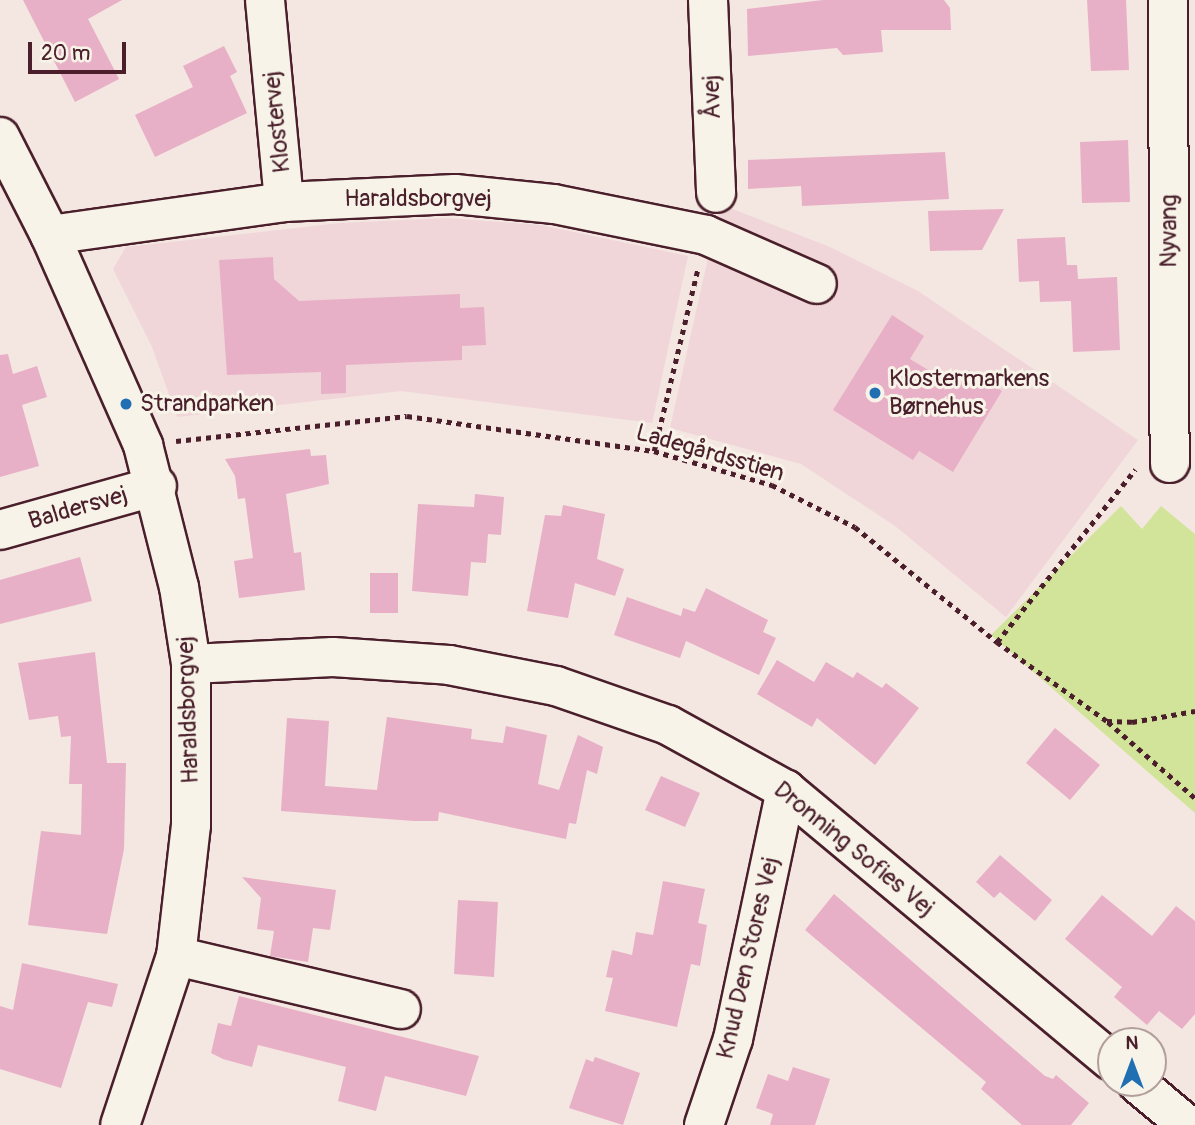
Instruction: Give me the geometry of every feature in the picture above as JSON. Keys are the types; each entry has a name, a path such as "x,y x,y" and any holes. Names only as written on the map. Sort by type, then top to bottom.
{"street":[{"name":"Klostervej","path":"265,0 285,202"},
{"name":"Åvej","path":"708,0 716,193"},
{"name":"Nyvang","path":"1168,0 1170,452"},
{"name":"Haraldsborgvej","path":"0,137 50,235 143,445 157,486 191,664 191,825 176,956 120,1125"},
{"name":"Haraldsborgvej","path":"50,235 285,202 455,194 554,204 706,235 817,284"},
{"name":"Baldersvej","path":"0,530 157,486"},
{"name":"Dronning Sofies Vej","path":"191,664 333,657 449,665 556,686 668,726 786,790 1097,1049"},
{"name":"Knud Den Stores Vej","path":"704,1125 733,1039 786,790"},
{"path":"176,956 401,1009"},
{"path":"1154,1097 1187,1125"}],"path":[{"path":"654,451 706,235"},
{"name":"Ladegårdsstien","path":"143,445 407,416 654,451 772,485 855,527 997,642 1107,721 1195,798"},
{"path":"997,642 1155,446 1170,452"},
{"path":"1107,721 1132,722 1195,711"}],"shaded area":[{"name":"Klostermarkens Børnehus","path":"720,204 830,247 918,291 1138,440 1006,617 895,526 801,464 670,428"},
{"path":"447,218 541,225 688,256 652,423 401,391 177,417 152,347 113,269 126,247 340,223"}],"green space":[{"path":"1121,506 1142,529 1161,506 1195,534 1195,813 991,635"}],"building":[{"path":"23,0 122,0 88,19 119,79 75,102"},
{"path":"823,0 944,0 950,8 951,30 881,30 883,52 843,55 837,48 748,56 747,9"},
{"path":"1087,0 1126,0 1129,70 1091,71"},
{"path":"224,46 237,72 230,76 247,113 155,157 135,115 193,87 183,66"},
{"path":"1128,140 1130,202 1082,203 1080,142"},
{"path":"945,152 949,199 802,206 801,186 748,189 748,160"},
{"path":"1004,209 982,250 930,251 928,211"},
{"path":"1065,237 1067,265 1077,265 1078,279 1117,277 1120,350 1073,352 1071,301 1040,302 1039,281 1019,282 1017,239"},
{"path":"273,257 274,279 299,301 460,294 460,308 484,307 486,345 462,346 462,360 346,365 346,393 321,394 321,372 227,375 219,260"},
{"path":"892,315 924,336 910,359 958,388 969,370 1002,391 953,472 919,451 913,460 833,410"},
{"path":"8,354 13,374 37,366 47,397 22,405 39,466 0,477 0,355"},
{"path":"310,449 311,456 326,455 329,484 286,494 294,553 301,552 305,590 239,598 234,561 253,558 245,498 238,499 235,476 225,459"},
{"path":"475,494 504,497 501,535 488,534 486,563 471,562 468,596 412,591 418,504 474,507"},
{"path":"563,505 605,514 597,559 624,569 615,596 575,583 568,618 527,611 545,515 561,516"},
{"path":"80,557 92,601 0,624 0,580"},
{"path":"370,573 398,573 398,613 370,613"},
{"path":"706,588 768,620 763,632 776,638 759,675 686,641 680,658 614,635 627,597 681,616 683,608 695,612"},
{"path":"95,652 107,763 126,763 124,849 107,934 28,925 41,831 81,835 82,784 69,784 71,736 61,737 58,716 29,720 18,663"},
{"path":"777,660 814,682 826,662 853,678 857,672 882,688 886,683 919,708 875,765 817,718 812,727 757,694"},
{"path":"387,717 472,729 471,739 503,743 506,726 547,735 538,784 559,790 578,735 603,747 597,774 587,770 576,824 569,823 566,839 439,812 438,821 414,821 281,811 287,718 329,721 325,786 377,790"},
{"path":"1055,728 1100,765 1070,800 1026,763"},
{"path":"661,776 700,793 685,827 645,810"},
{"path":"1000,855 1052,900 1035,921 1000,892 994,898 976,882"},
{"path":"242,877 336,890 330,930 313,928 308,962 270,956 274,931 257,929 261,898"},
{"path":"663,881 705,889 698,923 707,925 700,966 691,964 677,1027 605,1011 613,978 606,977 612,950 632,955 636,932 653,935"},
{"path":"834,894 1045,1076 1053,1079 1056,1075 1089,1103 1071,1125 1022,1125 981,1089 986,1082 805,930"},
{"path":"1102,895 1152,936 1176,906 1195,921 1195,1014 1182,1029 1159,1011 1147,1025 1114,997 1122,987 1065,939"},
{"path":"458,900 498,902 494,977 454,974"},
{"path":"22,963 118,984 112,1007 88,1002 61,1088 0,1069 0,1006 13,1010"},
{"path":"239,996 479,1056 466,1096 385,1076 376,1111 338,1101 346,1067 258,1045 252,1067 223,1059 211,1053 218,1023 231,1026"},
{"path":"595,1057 640,1073 623,1125 569,1108 586,1059 593,1062"},
{"path":"793,1067 830,1079 815,1125 770,1125 773,1114 756,1108 768,1074 788,1081"}],"place":[{"name":"Klostermarkens Børnehus","path":"875,393"},
{"name":"Strandparken","path":"126,404"}]}
